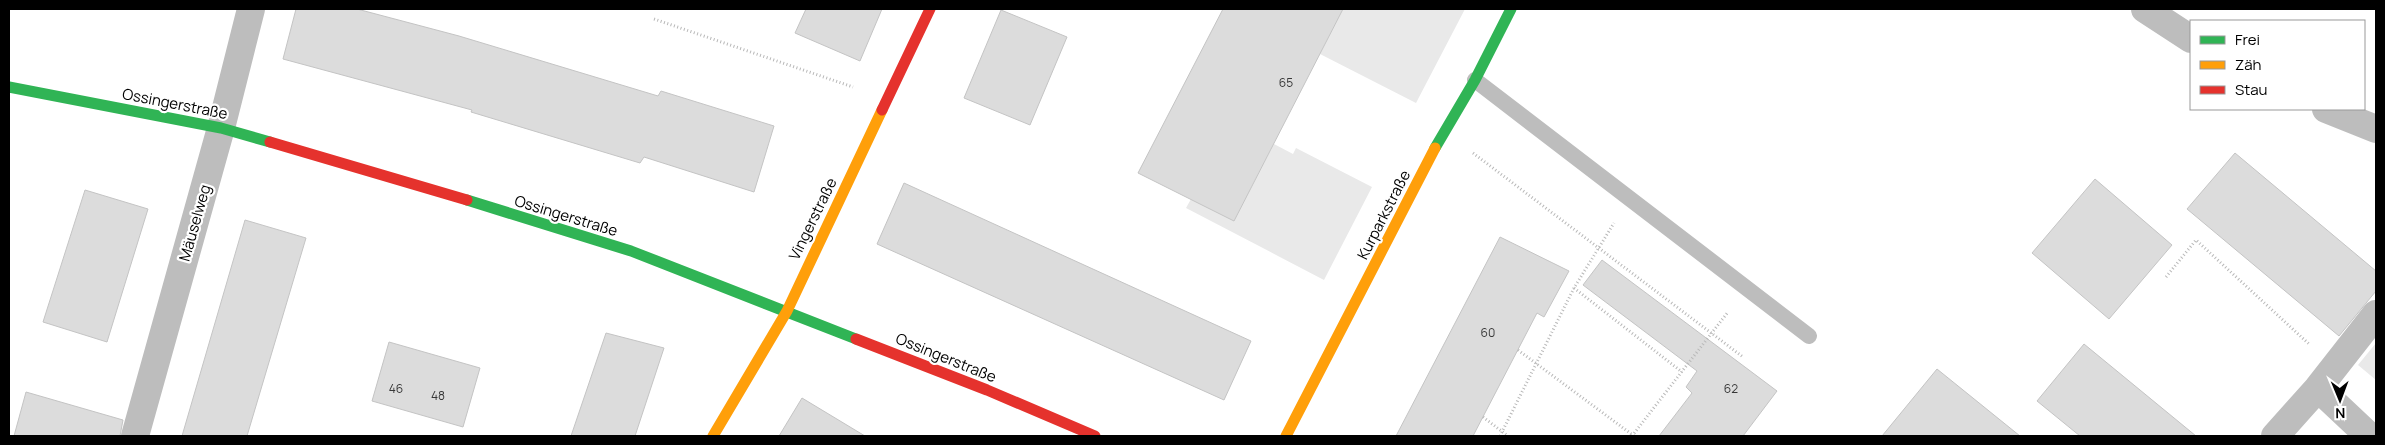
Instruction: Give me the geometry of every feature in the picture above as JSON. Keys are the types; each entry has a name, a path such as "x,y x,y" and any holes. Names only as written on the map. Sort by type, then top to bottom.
{"street":[{"name":"Mäuselweg","path":"135,436 221,128 251,9"},
{"name":"Vingerstraße","path":"713,436 787,310 930,9"},
{"name":"Kurparkstraße","path":"1286,436 1444,132 1475,80 1511,9"},
{"path":"2145,9 2190,38"},
{"name":"Ossingerstraße","path":"9,87 221,128 412,183 631,251 787,310 987,390 1095,436"},
{"path":"2328,110 2376,129"},
{"path":"2275,436 2326,378 2376,314"},
{"path":"2326,378 2369,436"}],"lane":[{"path":"1475,80 1809,336"}],"path":[{"path":"654,19 887,99"},
{"path":"1444,132 1743,357"},
{"path":"1500,436 1574,288 1629,198"},
{"path":"2166,277 2196,240 2326,378"},
{"path":"1574,288 1682,372"},
{"path":"1518,350 1634,436 1746,288"},
{"path":"1483,417 1508,436"}],"shaded area":[{"path":"1343,9 1465,9 1416,103 1320,54"},
{"path":"1274,144 1293,154 1296,148 1372,187 1324,280 1186,208 1191,199 1234,220"},
{"path":"2376,343 2376,380 2358,365"}],"building":[{"path":"296,9 357,9 459,36 658,96 661,91 774,126 754,192 644,157 640,163 471,112 472,110 283,59"},
{"path":"806,9 882,9 860,61 795,33"},
{"path":"1223,9 1343,9 1234,221 1138,173"},
{"path":"1001,10 1067,37 1030,125 964,98"},
{"path":"2235,153 2376,271 2376,291 2339,336 2187,209"},
{"path":"2095,179 2172,245 2109,319 2032,253"},
{"path":"904,183 1251,341 1224,400 877,244"},
{"path":"85,190 148,209 107,342 43,322"},
{"path":"245,220 306,238 247,436 182,436"},
{"path":"1500,237 1569,271 1544,317 1537,313 1473,436 1396,436"},
{"path":"1602,260 1777,391 1743,436 1659,436 1692,393 1686,387 1697,371 1583,285"},
{"path":"606,333 664,348 635,436 571,436"},
{"path":"389,342 480,368 463,427 372,401"},
{"path":"2084,344 2196,436 2080,436 2037,401"},
{"path":"1937,369 2020,436 1882,436"},
{"path":"26,392 123,420 120,436 14,436"},
{"path":"802,398 865,436 779,436"}],"traffic: fast":[{"path":"1435,148 1475,80 1511,9"},
{"path":"9,87 221,128 270,142"},
{"path":"467,200 631,251 856,339"}],"traffic: slow":[{"path":"713,436 787,311 882,110"},
{"path":"1286,436 1435,148"}],"traffic: jam":[{"path":"882,110 930,9"},
{"path":"270,142 467,200"},
{"path":"856,339 987,390 1095,436"}]}
